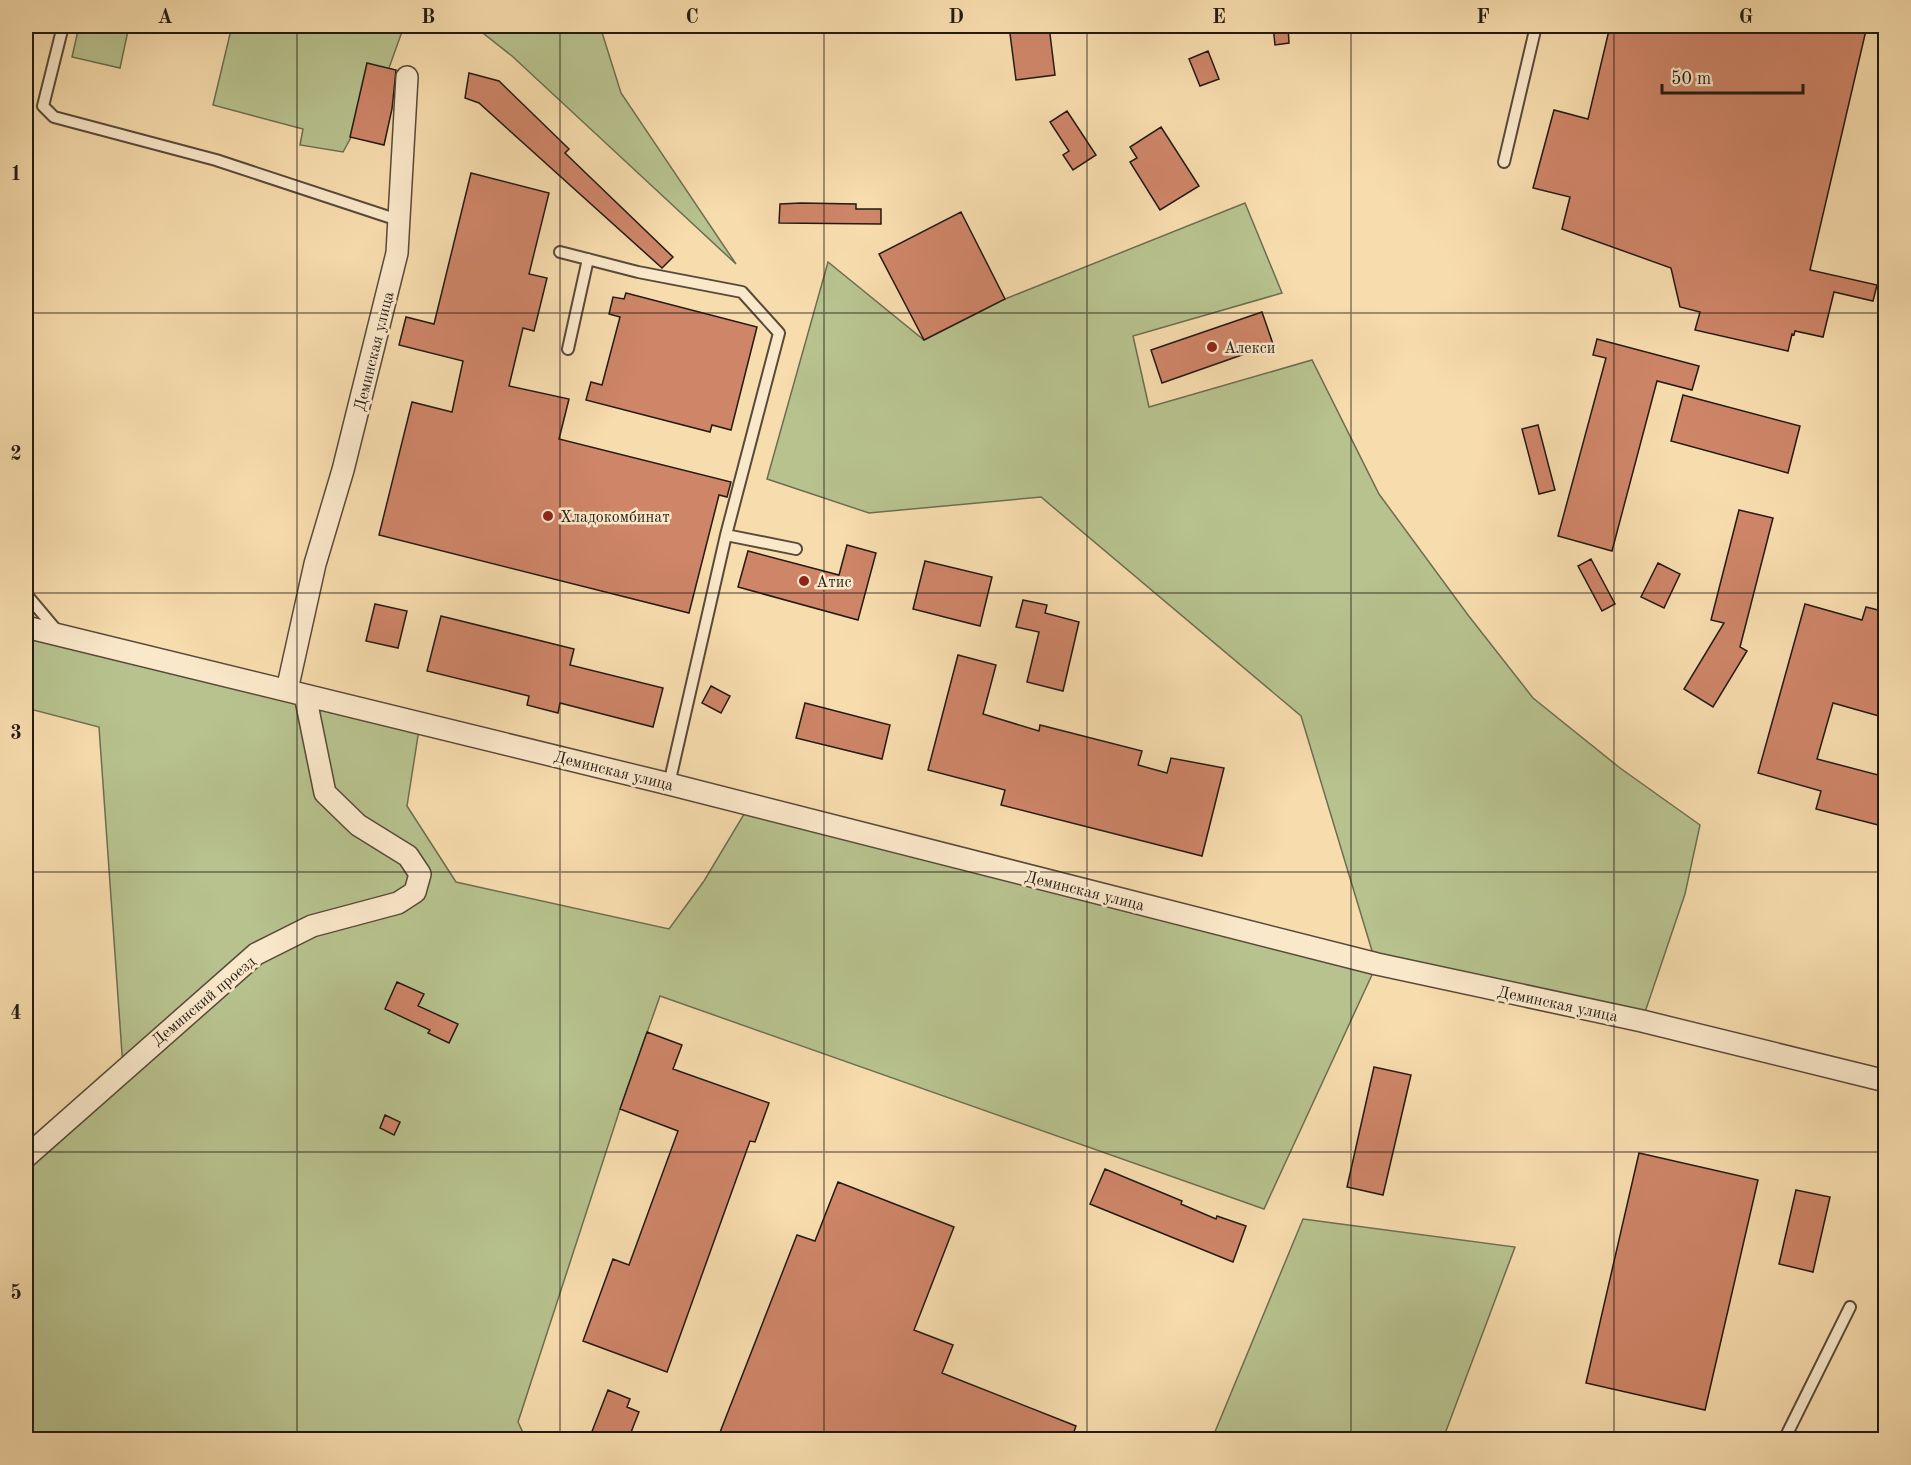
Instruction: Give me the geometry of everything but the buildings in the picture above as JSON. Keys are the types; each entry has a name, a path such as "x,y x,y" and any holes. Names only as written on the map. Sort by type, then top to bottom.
{"street":[{"name":"Деминская улица","path":"296,692 315,564 344,470 383,318 396,253 407,77"},
{"name":"Деминская улица","path":"26,627 669,784 1377,964 1642,1021 1886,1081"},
{"name":"Деминский проезд","path":"26,1156 256,954 312,926 399,903 415,892 420,874 408,856 358,825 325,793 296,692"}],"lane":[{"path":"63,26 43,106 54,117 216,160 398,220"},
{"path":"1504,162 1536,26"},
{"path":"560,252 742,292 780,333 726,535 669,784"},
{"path":"568,349 588,259"},
{"path":"726,535 796,549"},
{"path":"26,594 60,635"},
{"path":"1784,1440 1850,1307"}],"green space":[{"path":"79,26 129,26 120,68 72,57"},
{"path":"218,26 404,26 389,68 343,152 300,145 303,129 213,105 231,30"},
{"path":"474,26 600,26 621,93 736,264 512,56"},
{"path":"1245,203 1282,293 1133,336 1149,407 1312,360 1379,494 1468,615 1533,698 1620,768 1700,825 1685,894 1642,1021 1377,964 1264,1209 660,996 620,1109 518,1422 526,1439 26,1440 26,1157 123,1068 99,727 26,708 26,627 420,723 407,806 456,882 669,929 704,881 750,804 1376,964 1301,716 1041,497 869,513 767,479 828,262 924,340 1005,299"},
{"path":"1303,1219 1515,1247 1443,1439 1212,1439"}],"place":[{"name":"Алекси","path":"1212,347"},
{"name":"Хладокомбинат","path":"548,516"},
{"name":"Атис","path":"804,581"}]}
